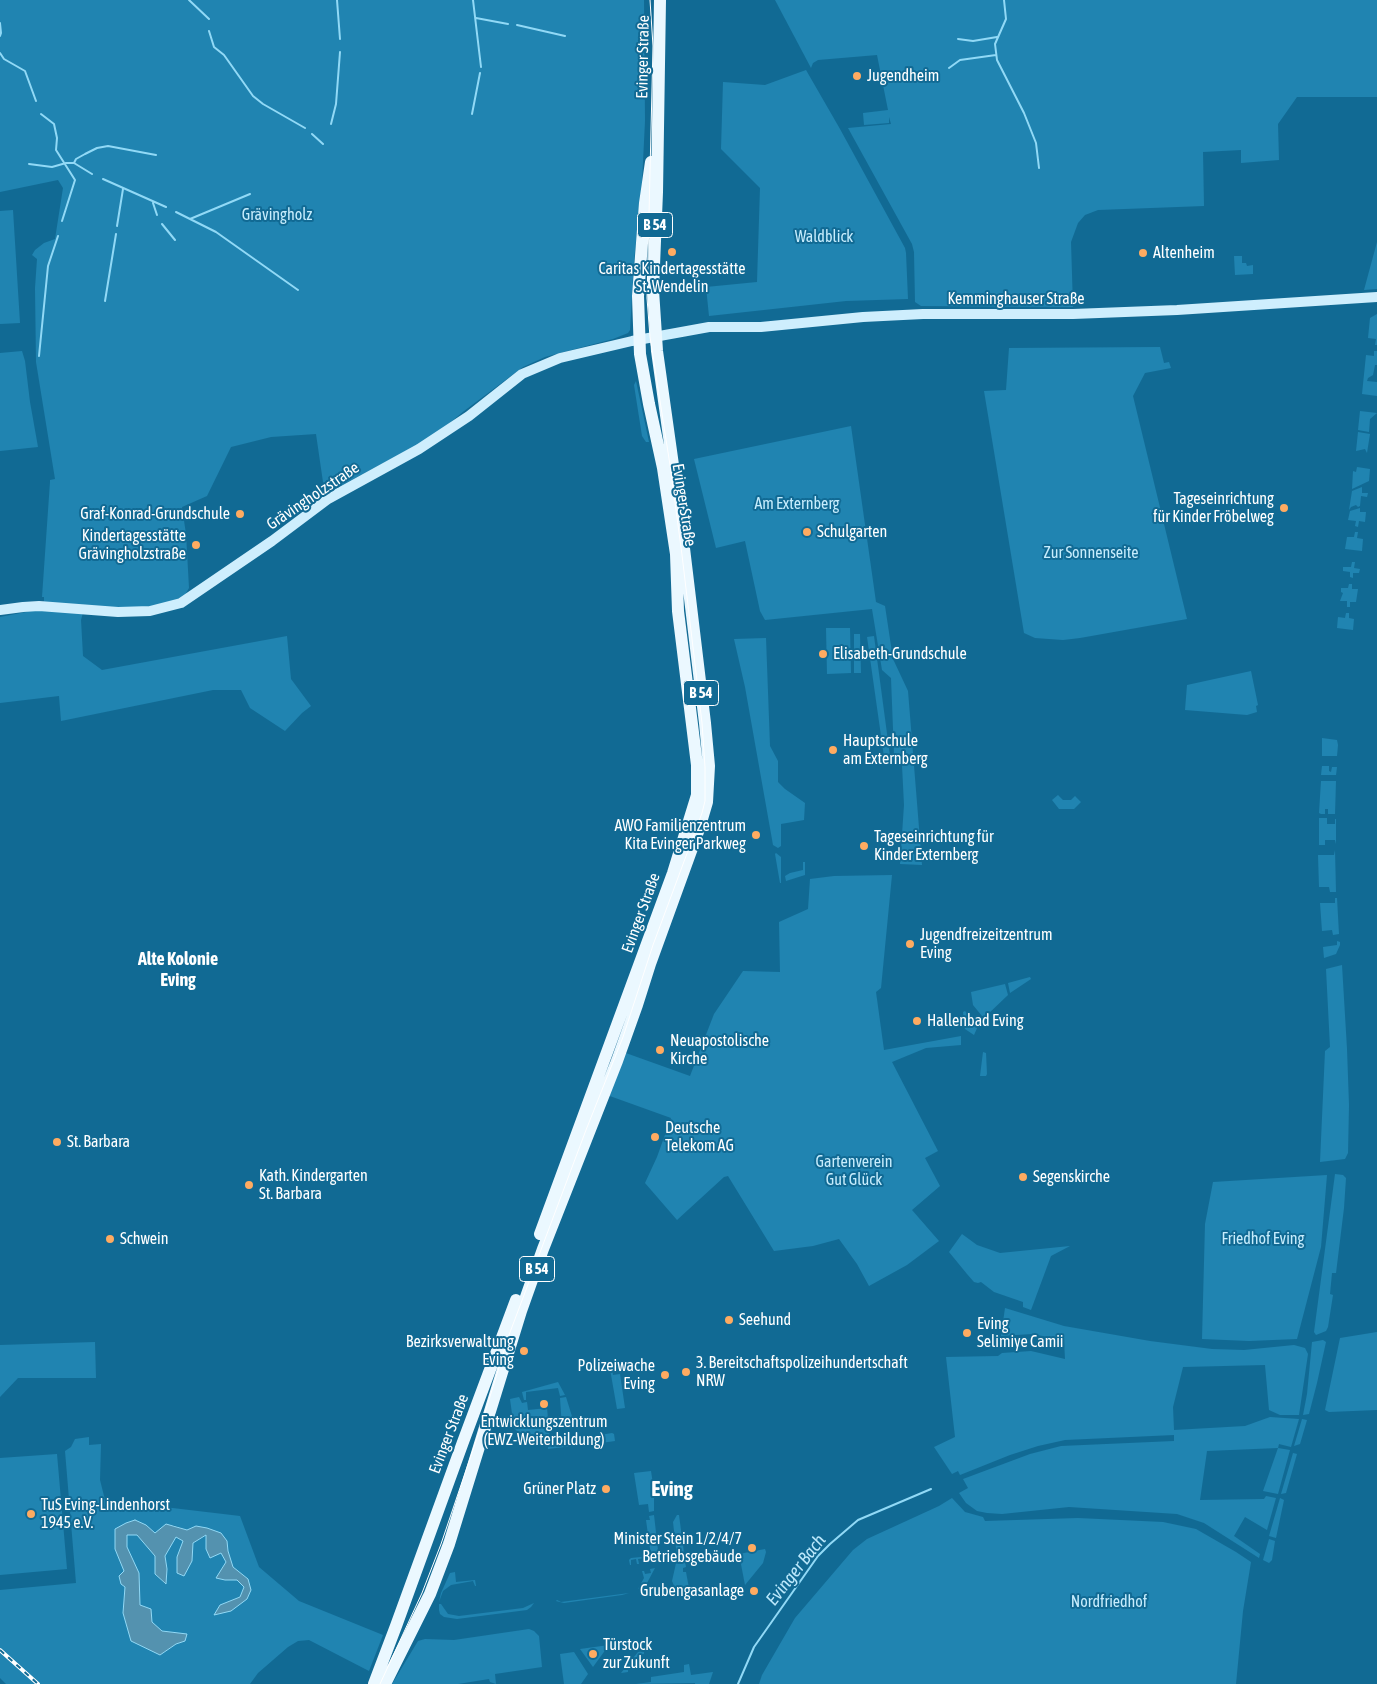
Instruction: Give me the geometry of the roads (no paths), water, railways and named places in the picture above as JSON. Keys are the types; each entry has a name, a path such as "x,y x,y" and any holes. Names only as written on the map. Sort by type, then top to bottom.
{"main road":[{"name":"Evinger Straße","path":"385,1684 430,1594 449,1544 521,1311 617,1061 706,809 709,778 705,726 656,336 653,290 657,192 660,0"},
{"name":"Evinger Straße","path":"374,1684 469,1424 484,1390 673,873 697,796 697,764 678,611 674,545 639,339 638,296 641,250 645,203 658,115"},
{"name":"Kemminghauser Straße","path":"656,336 709,327 762,327 871,316 1127,312 1377,297"},
{"name":"Grävingholzstraße","path":"0,610 23,606 39,606 118,612 150,611 181,603 266,545 328,499 419,449 469,416 522,374 560,358 656,336"}],"waterway":[{"path":"189,0 209,19"},
{"path":"337,0 340,39"},
{"path":"473,0 481,67"},
{"path":"1004,0 1006,19 995,44 997,60 1024,113 1036,143 1039,168"},
{"path":"476,18 508,24"},
{"path":"0,23 0,36"},
{"path":"517,25 565,36"},
{"path":"209,31 214,47 224,55 253,96 263,104 305,128"},
{"path":"958,39 973,41 997,37"},
{"path":"331,124 336,104 340,52"},
{"path":"0,53 4,59 25,71 36,101"},
{"path":"949,68 960,60 996,55"},
{"path":"472,114 480,73"},
{"path":"41,114 54,124 57,138 56,150 75,180 62,221"},
{"path":"312,134 323,144"},
{"path":"74,163 76,159 85,154 97,148 108,146 156,155"},
{"path":"29,164 52,167 74,163 92,174"},
{"path":"103,179 166,207"},
{"path":"117,226 123,189"},
{"path":"190,219 250,194"},
{"path":"153,203 157,215"},
{"path":"176,212 216,232 298,290"},
{"path":"162,224 175,240"},
{"path":"105,301 116,234"},
{"path":"39,356 48,266 58,236"},
{"name":"Evinger Bach","path":"738,1684 754,1647 818,1556 858,1520 931,1489"}],"tram line":[{"path":"380,1684 422,1593 441,1544 509,1335 623,1037 653,945 705,801 702,723 670,465 650,337 647,298 653,46 650,0"}],"railway":[{"path":"0,1650 38,1684"}],"place":[{"name":"Jugendheim","path":"857,76"},
{"name":"Caritas Kindertagesstätte St. Wendelin","path":"672,252"},
{"name":"Altenheim","path":"1143,253"},
{"name":"Tageseinrichtung für Kinder Fröbelweg","path":"1284,508"},
{"name":"Graf-Konrad-Grundschule","path":"240,514"},
{"name":"Schulgarten","path":"807,532"},
{"name":"Kindertagesstätte Grävingholzstraße","path":"196,545"},
{"name":"Elisabeth-Grundschule","path":"823,654"},
{"name":"Hauptschule am Externberg","path":"833,750"},
{"name":"AWO Familienzentrum Kita Evinger Parkweg","path":"756,835"},
{"name":"Tageseinrichtung für Kinder Externberg","path":"864,846"},
{"name":"Jugendfreizeitzentrum Eving","path":"910,944"},
{"name":"Hallenbad Eving","path":"917,1021"},
{"name":"Neuapostolische Kirche","path":"660,1050"},
{"name":"Deutsche Telekom AG","path":"655,1137"},
{"name":"St. Barbara","path":"57,1142"},
{"name":"Segenskirche","path":"1023,1177"},
{"name":"Kath. Kindergarten St. Barbara","path":"249,1185"},
{"name":"Schwein","path":"110,1239"},
{"name":"Seehund","path":"729,1320"},
{"name":"Eving Selimiye Camii","path":"967,1333"},
{"name":"Bezirksverwaltung Eving","path":"524,1351"},
{"name":"3. Bereitschaftspolizeihundertschaft NRW","path":"686,1372"},
{"name":"Polizeiwache Eving","path":"665,1375"},
{"name":"Entwicklungszentrum (EWZ-Weiterbildung)","path":"544,1404"},
{"name":"Grüner Platz","path":"606,1489"},
{"name":"TuS Eving-Lindenhorst 1945 e.V.","path":"31,1514"},
{"name":"Minister Stein 1/2/4/7 Betriebsgebäude","path":"752,1548"},
{"name":"Grubengasanlage","path":"754,1591"},
{"name":"Türstock zur Zukunft","path":"593,1654"}],"district":[{"name":"Alte Kolonie Eving","path":"178,970"},
{"name":"Eving","path":"672,1489"}],"park label":[{"name":"Grävingholz","path":"277,215"},
{"name":"Waldblick","path":"824,237"},
{"name":"Am Externberg","path":"797,504"},
{"name":"Zur Sonnenseite","path":"1091,553"},
{"name":"Gartenverein Gut Glück","path":"854,1171"},
{"name":"Friedhof Eving","path":"1263,1239"},
{"name":"Nordfriedhof","path":"1109,1602"}]}
